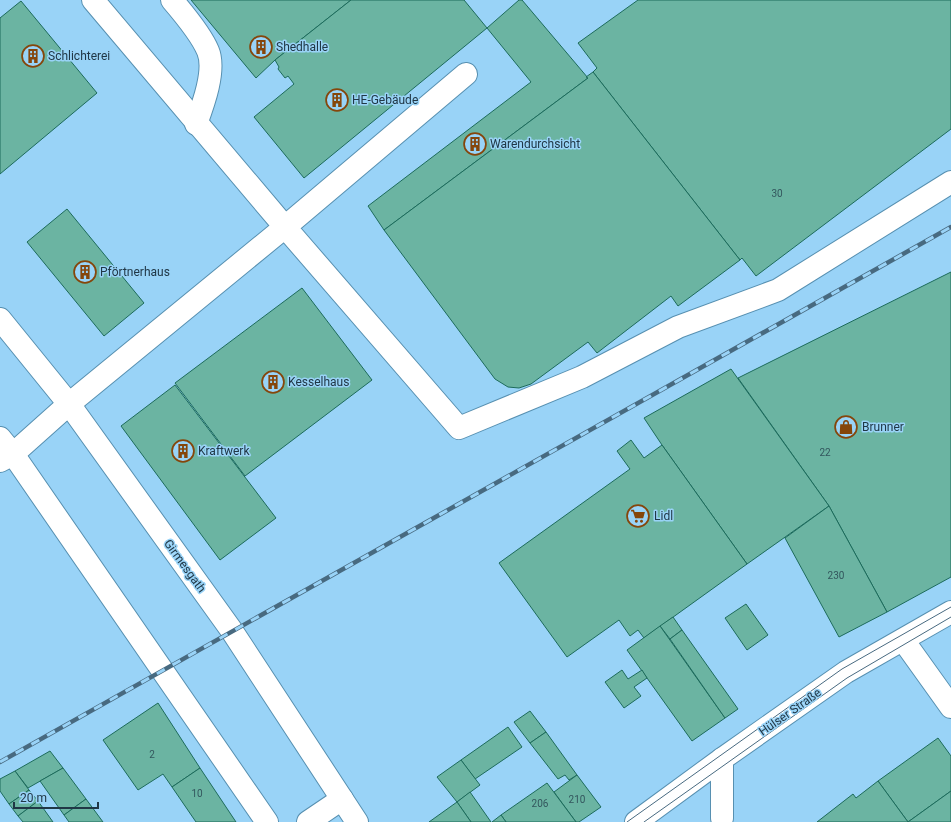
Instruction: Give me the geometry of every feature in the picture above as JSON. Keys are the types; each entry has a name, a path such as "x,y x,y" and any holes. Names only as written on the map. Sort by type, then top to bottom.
{"street":[{"path":"93,0 196,124 459,428 582,377 678,327 778,290 951,182"},
{"path":"172,0 187,18 209,52 210,75 205,101 196,124"},
{"path":"267,822 4,451 69,404 285,227 466,74"},
{"name":"Girmesgath","path":"0,319 69,404 232,631 357,822"},
{"name":"Hülser Straße","path":"636,822 722,759 846,672 951,612"},
{"path":"903,640 951,707"},
{"path":"721,821 722,759"},
{"path":"308,822 342,799"}],"building":[{"name":"Shedhalle","path":"191,0 351,0 275,60 256,78"},
{"name":"HE-Gebäude","path":"351,0 464,0 487,28 304,178 254,117 294,84 288,76 285,78 278,69 279,67 275,60"},
{"name":"Warendurchsicht","path":"519,0 522,0 588,78 384,230 368,206 531,82 487,28"},
{"path":"638,0 951,0 951,129 756,276 742,258 740,260 593,72 597,68 578,43"},
{"name":"Schlichterei","path":"21,1 97,93 0,174 0,18"},
{"path":"593,72 740,260 678,306 671,296 597,353 588,342 531,384 519,388 508,387 495,379 384,230 588,78 586,77"},
{"name":"Pförtnerhaus","path":"67,209 144,303 104,336 27,242"},
{"path":"951,272 951,577 887,612 829,506 738,378"},
{"name":"Kesselhaus","path":"302,288 372,380 245,476 175,383"},
{"path":"731,369 829,506 747,564 644,418"},
{"name":"Kraftwerk","path":"175,385 276,518 220,560 121,426"},
{"name":"Lidl","path":"631,440 644,458 662,445 747,564 644,638 638,630 630,636 619,620 567,657 499,563 630,469 617,451"},
{"path":"829,506 887,612 839,637 785,538"},
{"path":"746,604 768,635 747,650 725,618"},
{"path":"673,617 682,630 670,639 660,626"},
{"path":"660,626 725,718 692,741 627,650"},
{"path":"682,630 738,709 725,718 670,639"},
{"path":"622,670 628,679 642,670 647,678 634,687 641,696 624,708 605,682"},
{"path":"158,703 200,768 172,787 163,774 138,790 103,740"},
{"path":"530,711 546,732 530,743 514,722"},
{"path":"508,727 522,747 475,779 461,760"},
{"path":"546,732 577,775 569,780 565,775 558,779 530,743"},
{"path":"938,738 951,756 951,791 908,822 878,781"},
{"path":"50,751 63,768 28,788 15,771"},
{"path":"461,760 480,785 457,802 437,777"},
{"path":"63,768 86,799 64,815 40,781"},
{"path":"200,768 236,822 196,822 172,787"},
{"path":"15,771 29,790 9,804 0,791 0,779"},
{"path":"577,775 601,807 579,822 576,822 554,792"},
{"path":"878,781 908,822 817,822 853,794 856,798"},
{"path":"547,783 576,822 506,822 501,815"},
{"path":"29,790 38,801 18,816 9,804"},
{"path":"951,791 951,822 908,822"},
{"path":"470,792 491,822 471,822 457,802"},
{"path":"86,799 103,822 69,822 64,815"},
{"path":"38,801 53,822 23,822 18,816"},
{"path":"457,802 471,822 429,822"},
{"path":"501,815 506,822 492,822"}],"tram line":[{"path":"627,822 842,669 951,607"},
{"path":"644,822 847,678 951,617"}],"railway":[{"path":"0,762 951,227"}],"place":[{"name":"Shedhalle","path":"261,47"},
{"name":"Schlichterei","path":"33,56"},
{"name":"HE-Gebäude","path":"337,100"},
{"name":"Warendurchsicht","path":"475,144"},
{"name":"Pförtnerhaus","path":"85,272"},
{"name":"Kesselhaus","path":"273,382"},
{"name":"Brunner","path":"846,427"},
{"name":"Kraftwerk","path":"183,451"},
{"name":"Lidl","path":"638,516"}]}
